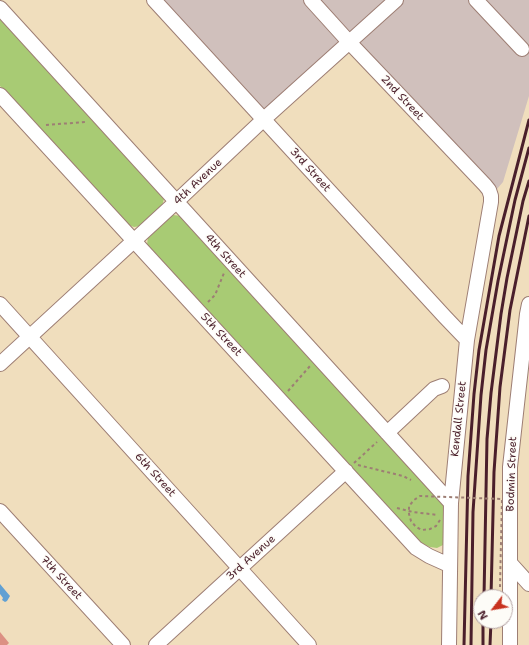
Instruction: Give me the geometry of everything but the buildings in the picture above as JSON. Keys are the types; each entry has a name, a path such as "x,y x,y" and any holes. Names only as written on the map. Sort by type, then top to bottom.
{"street":[{"name":"3rd Street","path":"154,0 467,340"},
{"name":"2nd Street","path":"311,0 485,185 491,196"},
{"name":"4th Avenue","path":"0,364 264,119 396,0"},
{"path":"476,0 522,49"},
{"name":"4th Street","path":"0,8 451,503"},
{"name":"5th Street","path":"0,95 280,399 350,467 382,511 416,548 449,565"},
{"name":"Kendall Street","path":"449,645 451,503 467,340 491,196"},
{"name":"6th Street","path":"0,304 309,645"},
{"name":"Bodmin Street","path":"510,645 510,467 523,409 527,314 529,304"},
{"path":"387,433 434,389 442,386"},
{"name":"3rd Avenue","path":"156,645 350,467"},
{"name":"7th Street","path":"0,511 123,645"},
{"path":"511,564 529,584"}],"path":[{"path":"36,134 44,125 89,121 96,115"},
{"path":"199,311 215,295 225,271 232,264"},
{"path":"280,399 318,358"},
{"path":"350,467 387,433"},
{"path":"350,467 403,476 420,483 428,477"},
{"path":"440,520 436,526 430,529 422,530 416,528 411,521 409,506 420,496 502,499 500,587"},
{"path":"382,511 387,507 413,512 442,515"}],"shaded area":[{"path":"154,0 529,0 529,96 503,182 491,196 349,42 264,119"}],"green space":[{"path":"0,16 163,196 164,199 162,206 141,226 134,227 126,224 0,86"},
{"path":"169,216 182,216 445,505 445,542 443,545 437,548 430,547 421,543 412,535 149,249 147,245 148,236"}],"water":[{"path":"0,584 10,596 5,602 2,600 3,598 0,594"}],"railway":[{"path":"464,645 468,476 479,350 499,236 529,120"},
{"path":"471,645 473,512 481,395 486,350 498,281 515,200 529,148"},
{"path":"484,589 487,439 491,393 507,278 523,201 529,181"},
{"path":"491,589 494,472 500,387 510,310 529,216"},
{"path":"483,629 483,645"},
{"path":"490,645 491,629"}]}
